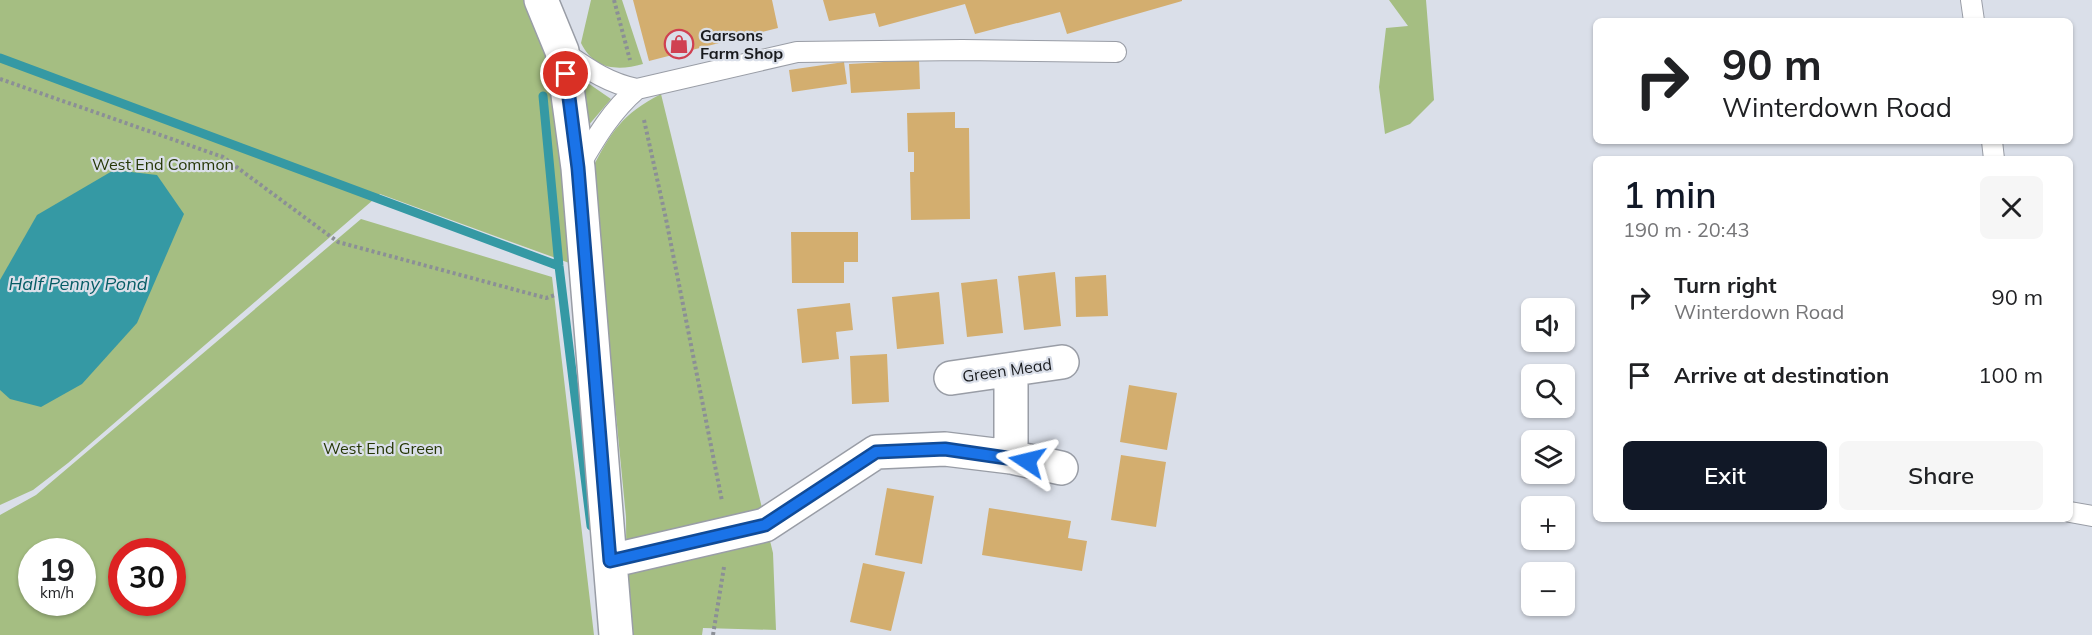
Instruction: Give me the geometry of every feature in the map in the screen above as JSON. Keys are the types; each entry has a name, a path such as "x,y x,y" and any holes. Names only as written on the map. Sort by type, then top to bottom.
{"street":[{"path":"549,7 562,51 578,168 616,635"},
{"name":"Green Mead","path":"951,378 1062,362"},
{"path":"1011,370 1011,457"},
{"path":"610,561 765,525 876,452 945,449 1011,457 1061,468"}],"lane":[{"path":"1971,0 1974,18"},
{"path":"578,168 597,136 621,103 637,89 656,82 797,52 962,50 1116,52"},
{"path":"562,51 600,78 637,89"},
{"path":"2073,513 2092,516"}],"path":[{"path":"614,0 637,89 666,219 728,533 712,635"},
{"path":"0,79 223,157 338,242 546,298"}],"green space":[{"name":"West End Common","path":"0,0 537,0 583,268 380,194 68,463 33,490 0,505"},
{"path":"591,0 622,0 643,64 616,68 600,63 586,52 581,43"},
{"path":"1389,0 1426,0 1434,100 1410,124 1385,134 1379,87 1386,28 1408,26"},
{"path":"582,79 611,99 587,127"},
{"path":"661,94 773,553 776,630 703,628 702,635 627,635 626,517 592,169 605,144 619,125 636,109"},
{"name":"West End Green","path":"361,219 552,277 594,635 0,635 0,515 36,495"}],"water":[{"name":"Half Penny Pond","path":"114,170 157,175 184,214 137,323 82,384 41,407 10,399 0,390 0,280 37,215"}],"building":[{"name":"Garsons Farm Shop","path":"633,0 772,0 778,28 649,61"},
{"path":"823,0 1182,1 1067,34 1060,12 975,34 965,4 879,27 875,13 829,21"},
{"path":"919,60 920,89 851,93 849,64"},
{"path":"844,62 847,84 792,92 789,70"},
{"path":"955,112 955,128 969,128 970,219 911,220 910,172 914,172 914,152 908,152 907,113"},
{"path":"791,232 858,232 858,262 844,262 844,283 792,283"},
{"path":"1055,272 1061,326 1024,330 1018,276"},
{"path":"1106,275 1108,316 1076,317 1075,277"},
{"path":"997,279 1003,333 967,337 961,283"},
{"path":"939,292 944,344 897,349 892,297"},
{"path":"850,303 853,330 836,332 839,359 802,363 797,309"},
{"path":"887,354 889,402 852,404 850,356"},
{"path":"1129,385 1177,393 1167,450 1120,442"},
{"path":"1121,455 1166,462 1156,527 1111,520"},
{"path":"887,488 934,496 922,564 875,555"},
{"path":"989,508 1071,521 1068,538 1087,541 1082,571 982,555"},
{"path":"863,563 905,572 891,631 850,622"}],"waterway":[{"path":"0,58 559,266"},
{"path":"543,96 559,266 591,526"}],"place":[{"name":"Garsons Farm Shop","path":"679,44"}],"route":[{"path":"566,74 578,168 610,561 765,525 876,452 945,449 1027,461"}]}
